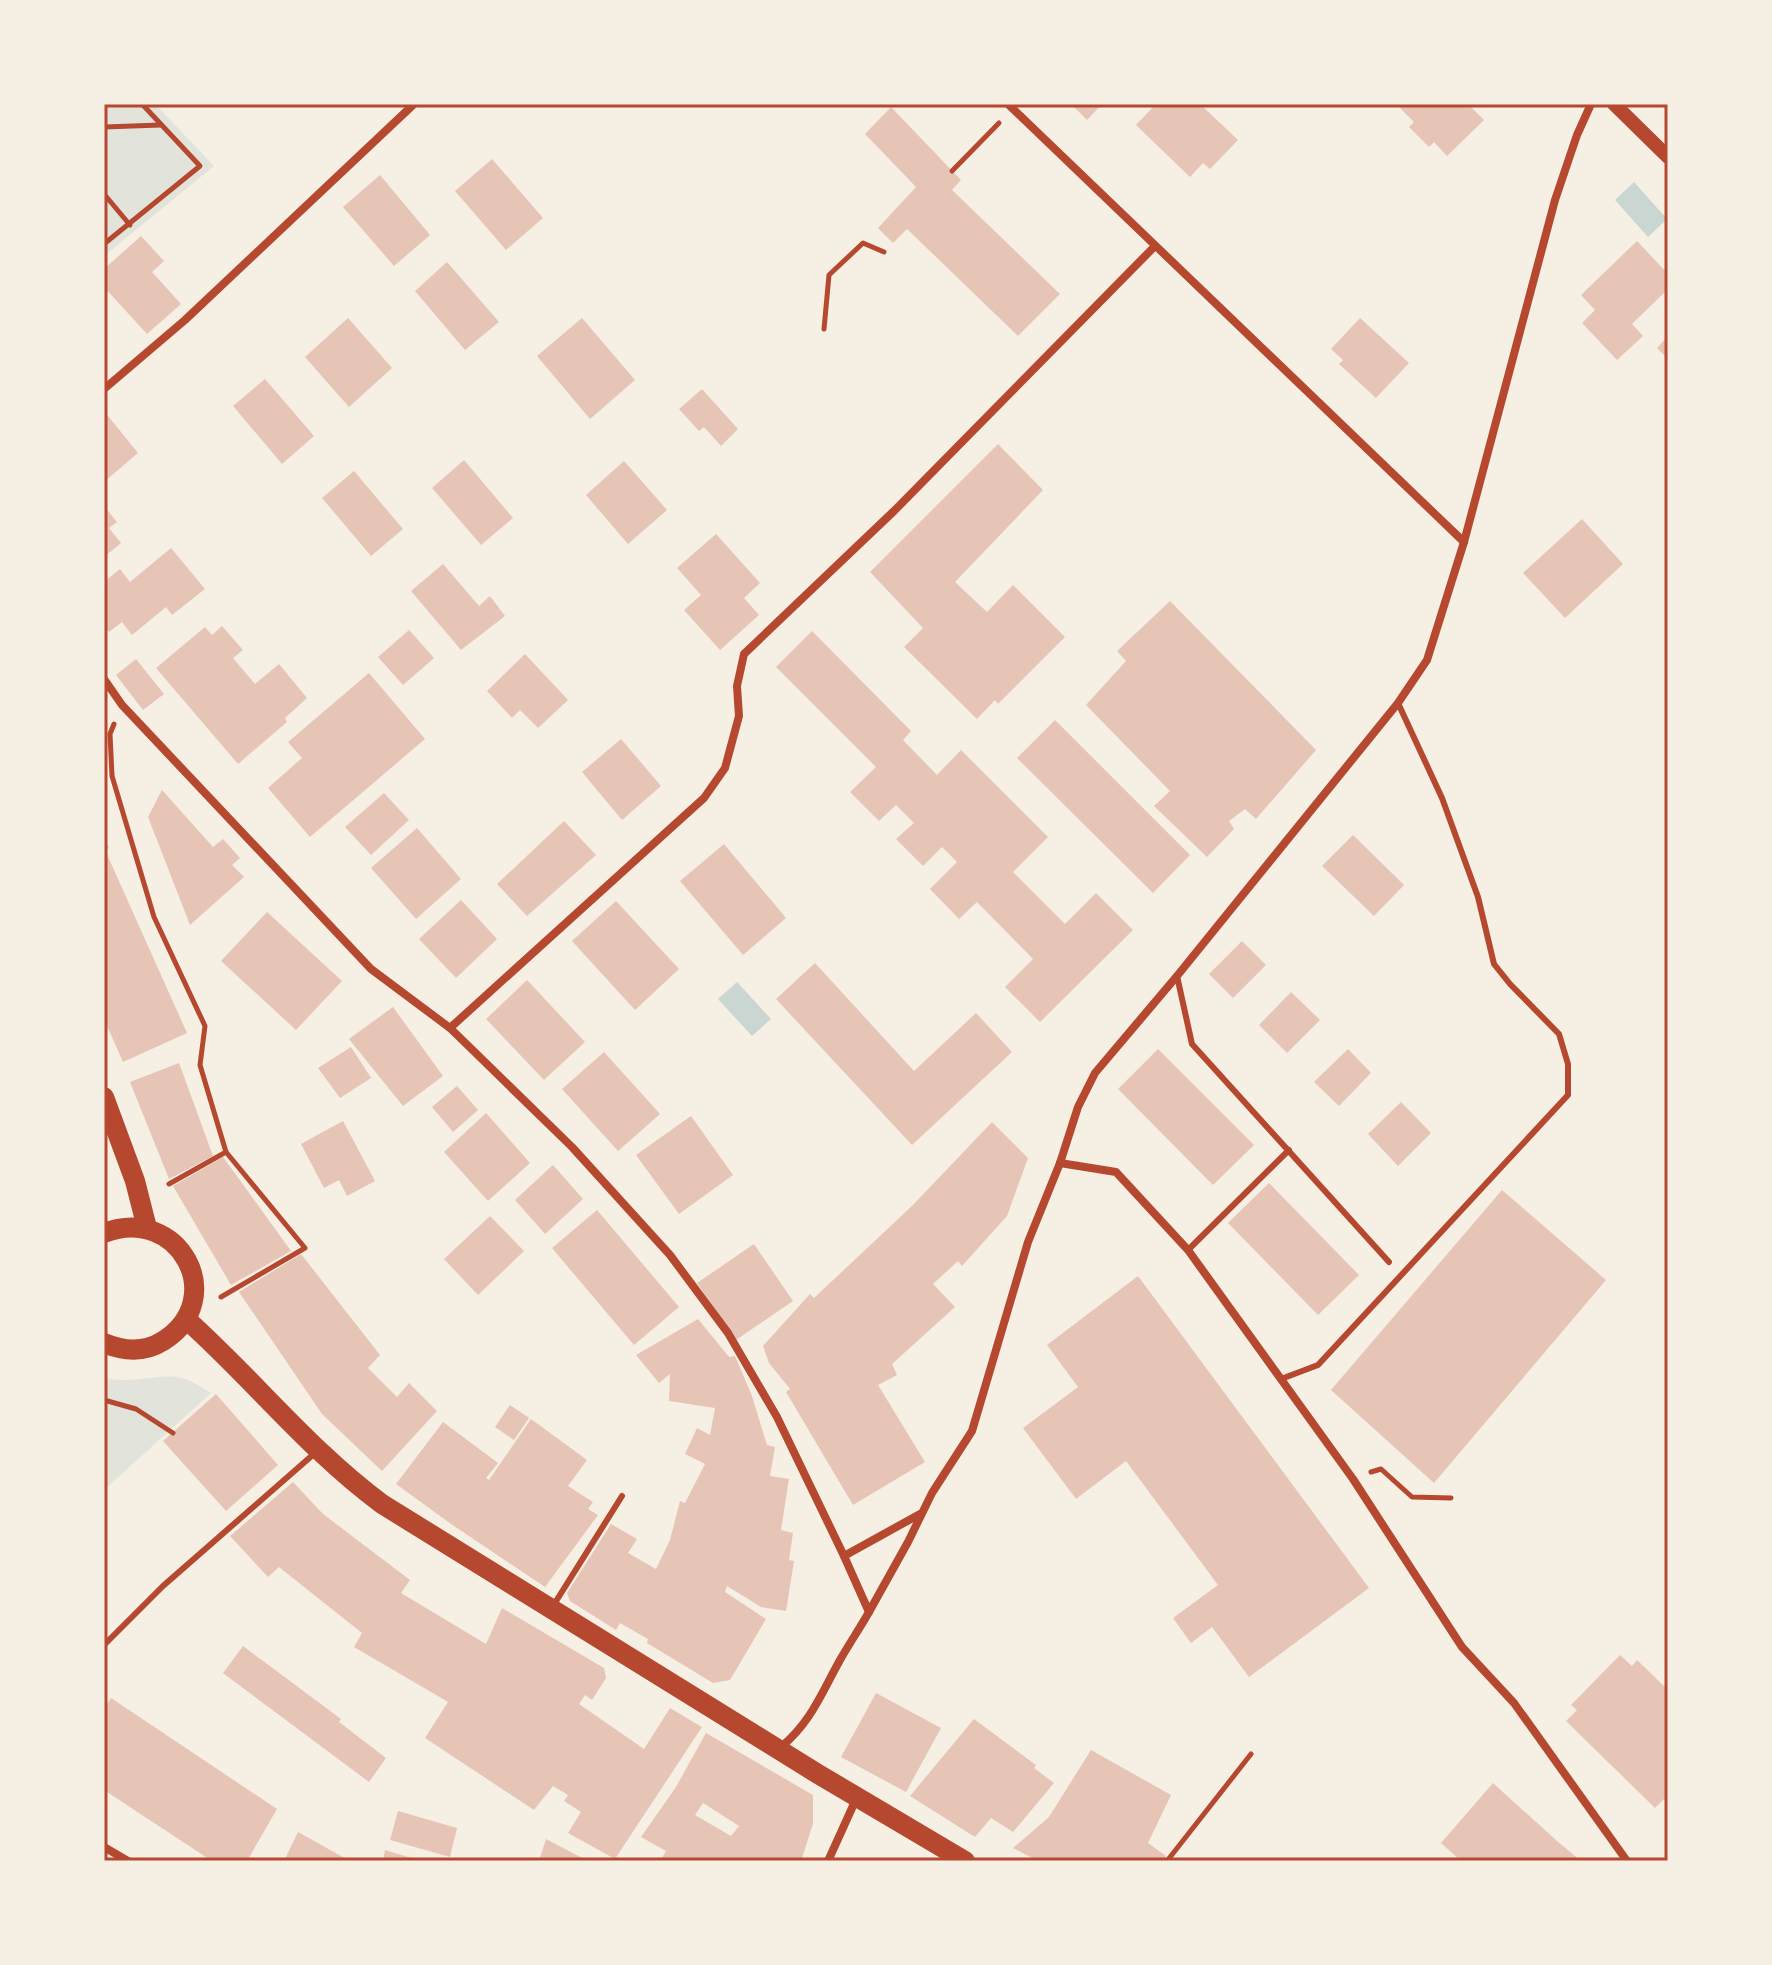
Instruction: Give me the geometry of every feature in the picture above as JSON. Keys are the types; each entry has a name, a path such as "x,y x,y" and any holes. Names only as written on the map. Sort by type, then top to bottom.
{"main road":[{"path":"104,1097 135,1181 147,1228"},
{"path":"104,1233 126,1226 147,1228 172,1241 189,1263 193,1291 186,1319 174,1334 157,1345 137,1350 104,1343"},
{"path":"186,1319 222,1351 345,1477 382,1504 965,1861"}],"street":[{"path":"104,389 185,320 414,104"},
{"path":"778,1749 812,1715 908,1542 920,1514 972,1431 1028,1242 1060,1163 1078,1107 1095,1073 1398,703 1427,660 1464,542 1555,200 1591,104"},
{"path":"1614,104 1668,157"},
{"path":"1010,106 1464,542"},
{"path":"450,1028 704,798 725,768 739,716 737,686 744,654 894,511 1155,246"},
{"path":"104,679 122,705 371,969 450,1028 572,1147 670,1255 728,1333 777,1417 869,1612"},
{"path":"1060,1163 1116,1172 1188,1250 1353,1479 1462,1647 1514,1703 1627,1861"},
{"path":"844,1556 920,1514"},
{"path":"828,1861 857,1796"},
{"path":"104,1847 128,1861"}],"lane":[{"path":"1281,1379 1318,1365 1568,1095 1568,1064 1559,1034 1494,964 1478,897 1442,798 1398,703"},
{"path":"1177,976 1192,1044 1389,1262"},
{"path":"1188,1250 1289,1150"},
{"path":"104,1645 163,1586 318,1451"},
{"path":"551,1609 622,1496"}],"path":[{"path":"104,244 200,166 142,104"},
{"path":"952,171 1010,106"},
{"path":"104,127 162,125"},
{"path":"104,194 130,225"},
{"path":"824,329 829,275 863,243 884,252"},
{"path":"122,705 110,734 112,776 154,917 205,1026 200,1065 226,1152 305,1248 221,1297"},
{"path":"169,1184 226,1152"},
{"path":"104,1400 136,1409 173,1433"},
{"path":"1353,1479 1381,1469 1412,1497 1451,1498"},
{"path":"1167,1861 1251,1754"}],"shaded area":[{"path":"104,104 155,104 214,166 104,256"},
{"path":"1634,182 1667,219 1648,237 1615,200"},
{"path":"737,982 771,1019 752,1036 718,999"},
{"path":"104,1377 124,1380 182,1378 211,1393 104,1490"}],"building":[{"path":"1071,104 1102,104 1087,120"},
{"path":"1156,104 1200,104 1238,140 1210,169 1203,163 1190,177 1136,125"},
{"path":"1404,104 1468,104 1484,120 1447,156 1434,142 1429,147 1409,127 1414,122 1400,108"},
{"path":"891,107 961,180 952,190 1060,294 1018,336 907,229 893,243 878,228 916,187 865,134"},
{"path":"492,159 543,218 506,250 455,191"},
{"path":"380,175 430,235 394,266 343,207"},
{"path":"141,236 164,261 152,272 181,304 147,334 104,287 104,269"},
{"path":"1637,241 1668,274 1668,289 1632,324 1643,336 1617,360 1582,323 1595,310 1581,295"},
{"path":"447,262 499,322 465,350 415,291"},
{"path":"348,318 392,368 349,407 305,357"},
{"path":"582,318 635,380 590,419 537,356"},
{"path":"1360,318 1409,363 1376,398 1339,364 1343,360 1331,349"},
{"path":"1668,336 1668,359 1657,348"},
{"path":"265,379 314,436 282,464 233,406"},
{"path":"702,389 738,429 721,446 704,427 699,431 679,409"},
{"path":"104,411 138,453 104,482"},
{"path":"998,444 1043,490 955,582 987,612 1013,585 1065,637 998,704 995,700 977,719 904,647 923,628 870,572"},
{"path":"464,460 513,518 481,545 432,488"},
{"path":"624,461 667,510 628,544 586,495"},
{"path":"354,471 403,529 371,556 322,498"},
{"path":"104,506 117,522 109,528 121,543 104,557"},
{"path":"1582,519 1623,564 1565,618 1523,573"},
{"path":"716,534 760,583 744,598 759,615 720,650 684,610 701,595 677,568"},
{"path":"171,548 205,589 172,615 166,607 132,635 122,622 109,632 104,626 104,582 120,569 130,582"},
{"path":"443,564 479,606 490,596 505,616 461,650 411,591"},
{"path":"1170,601 1316,750 1256,819 1245,809 1229,821 1234,829 1207,857 1154,806 1170,791 1086,705 1126,661 1117,651"},
{"path":"222,626 243,650 233,658 255,684 279,664 307,698 285,718 287,722 238,764 156,668 205,627 212,635"},
{"path":"409,630 434,658 403,685 378,657"},
{"path":"812,631 911,731 903,740 937,775 961,750 1048,837 1013,872 1065,924 1096,893 1133,930 1040,1022 1005,987 1033,959 977,902 959,919 930,889 957,862 942,847 923,866 896,839 914,823 896,805 879,821 850,792 876,767 776,667"},
{"path":"525,654 568,700 538,728 520,710 512,718 487,691"},
{"path":"136,659 164,694 143,710 116,675"},
{"path":"369,673 425,739 310,837 268,788 302,758 288,742"},
{"path":"1055,720 1190,855 1153,893 1017,758"},
{"path":"621,739 661,786 622,820 582,772"},
{"path":"162,790 213,847 223,839 240,858 232,865 244,877 190,925 148,817"},
{"path":"384,793 409,820 371,855 345,827"},
{"path":"564,821 596,855 527,916 497,884"},
{"path":"417,828 461,879 416,919 371,868"},
{"path":"1353,835 1404,885 1374,916 1322,866"},
{"path":"104,837 109,848 105,850 187,1033 123,1062 104,1019"},
{"path":"724,844 786,918 743,955 680,881"},
{"path":"461,900 497,939 456,978 419,939"},
{"path":"616,901 679,969 635,1010 572,941"},
{"path":"267,912 342,981 296,1030 221,961"},
{"path":"1242,941 1266,965 1233,998 1209,974"},
{"path":"815,963 914,1071 976,1013 1012,1052 912,1145 776,999"},
{"path":"527,980 585,1042 544,1080 486,1019"},
{"path":"1291,992 1320,1020 1287,1053 1259,1025"},
{"path":"393,1007 443,1076 403,1106 349,1039"},
{"path":"351,1047 371,1078 340,1098 318,1068"},
{"path":"1158,1049 1254,1145 1213,1185 1118,1089"},
{"path":"1348,1049 1371,1073 1339,1106 1314,1082"},
{"path":"604,1052 660,1114 618,1151 562,1089"},
{"path":"179,1063 213,1156 169,1179 130,1082"},
{"path":"457,1086 478,1110 453,1132 432,1107"},
{"path":"1401,1102 1431,1133 1398,1166 1368,1134"},
{"path":"486,1113 530,1163 488,1201 444,1152"},
{"path":"691,1116 733,1175 679,1214 636,1155"},
{"path":"343,1121 375,1181 347,1196 339,1180 324,1188 301,1144"},
{"path":"992,1122 1028,1158 1007,1216 962,1266 958,1261 933,1284 955,1307 892,1364 897,1375 878,1385 925,1462 853,1505 786,1392 790,1389 769,1363 763,1346 810,1294 814,1298 913,1205"},
{"path":"223,1157 291,1251 231,1285 173,1186"},
{"path":"553,1165 583,1199 545,1234 515,1200"},
{"path":"1269,1183 1359,1275 1318,1315 1228,1223"},
{"path":"1502,1190 1606,1280 1434,1483 1331,1390"},
{"path":"597,1210 679,1307 634,1345 552,1248"},
{"path":"490,1216 524,1251 478,1295 444,1259"},
{"path":"754,1244 793,1301 736,1340 697,1283"},
{"path":"301,1254 380,1355 368,1368 397,1397 409,1383 437,1411 382,1471 322,1414 239,1292"},
{"path":"1138,1276 1369,1588 1249,1677 1212,1627 1191,1643 1173,1618 1218,1585 1126,1461 1076,1499 1023,1428 1078,1387 1047,1345"},
{"path":"698,1319 729,1357 735,1356 752,1396 767,1445 775,1447 770,1476 789,1479 781,1530 793,1533 789,1560 794,1561 786,1611 761,1607 727,1586 725,1592 766,1619 730,1680 713,1683 620,1623 616,1630 570,1601 567,1593 611,1524 637,1539 628,1553 656,1569 670,1540 680,1501 685,1503 705,1464 685,1454 697,1428 710,1435 715,1408 669,1401 670,1374 659,1383 636,1355"},
{"path":"216,1394 278,1465 226,1511 163,1441"},
{"path":"510,1405 529,1418 514,1440 495,1427"},
{"path":"531,1419 587,1460 568,1486 593,1502 588,1509 598,1515 545,1587 396,1484 443,1422 498,1463 486,1478 489,1480"},
{"path":"293,1482 323,1514 410,1580 401,1593 486,1644 502,1608 604,1668 606,1678 592,1700 585,1695 579,1704 644,1749 670,1708 702,1727 615,1859 568,1833 581,1812 564,1801 568,1795 553,1786 534,1810 425,1738 448,1702 354,1647 362,1633 279,1567 268,1577 230,1536"},
{"path":"243,1646 341,1719 339,1722 386,1758 369,1782 223,1673"},
{"path":"1620,1655 1632,1666 1637,1660 1668,1690 1668,1803 1664,1799 1655,1808 1566,1721 1577,1710 1571,1705"},
{"path":"876,1693 941,1728 906,1792 841,1757"},
{"path":"111,1698 277,1809 247,1861 212,1861 104,1790 104,1709"},
{"path":"974,1719 1036,1765 1034,1768 1054,1783 1013,1832 991,1818 975,1837 910,1796"},
{"path":"706,1733 813,1795 813,1824 801,1861 660,1861 666,1851 641,1837 676,1787","holes":["703,1803 739,1826 731,1836 695,1815"]},
{"path":"1091,1750 1171,1795 1148,1843 1166,1856 1163,1861 1038,1861 1013,1848 1049,1817"},
{"path":"1493,1783 1581,1861 1461,1861 1441,1843"},
{"path":"398,1811 457,1828 450,1857 390,1840"},
{"path":"298,1832 350,1861 284,1861"},
{"path":"546,1839 588,1861 539,1861"},
{"path":"385,1850 418,1860 418,1861 383,1861"}]}
